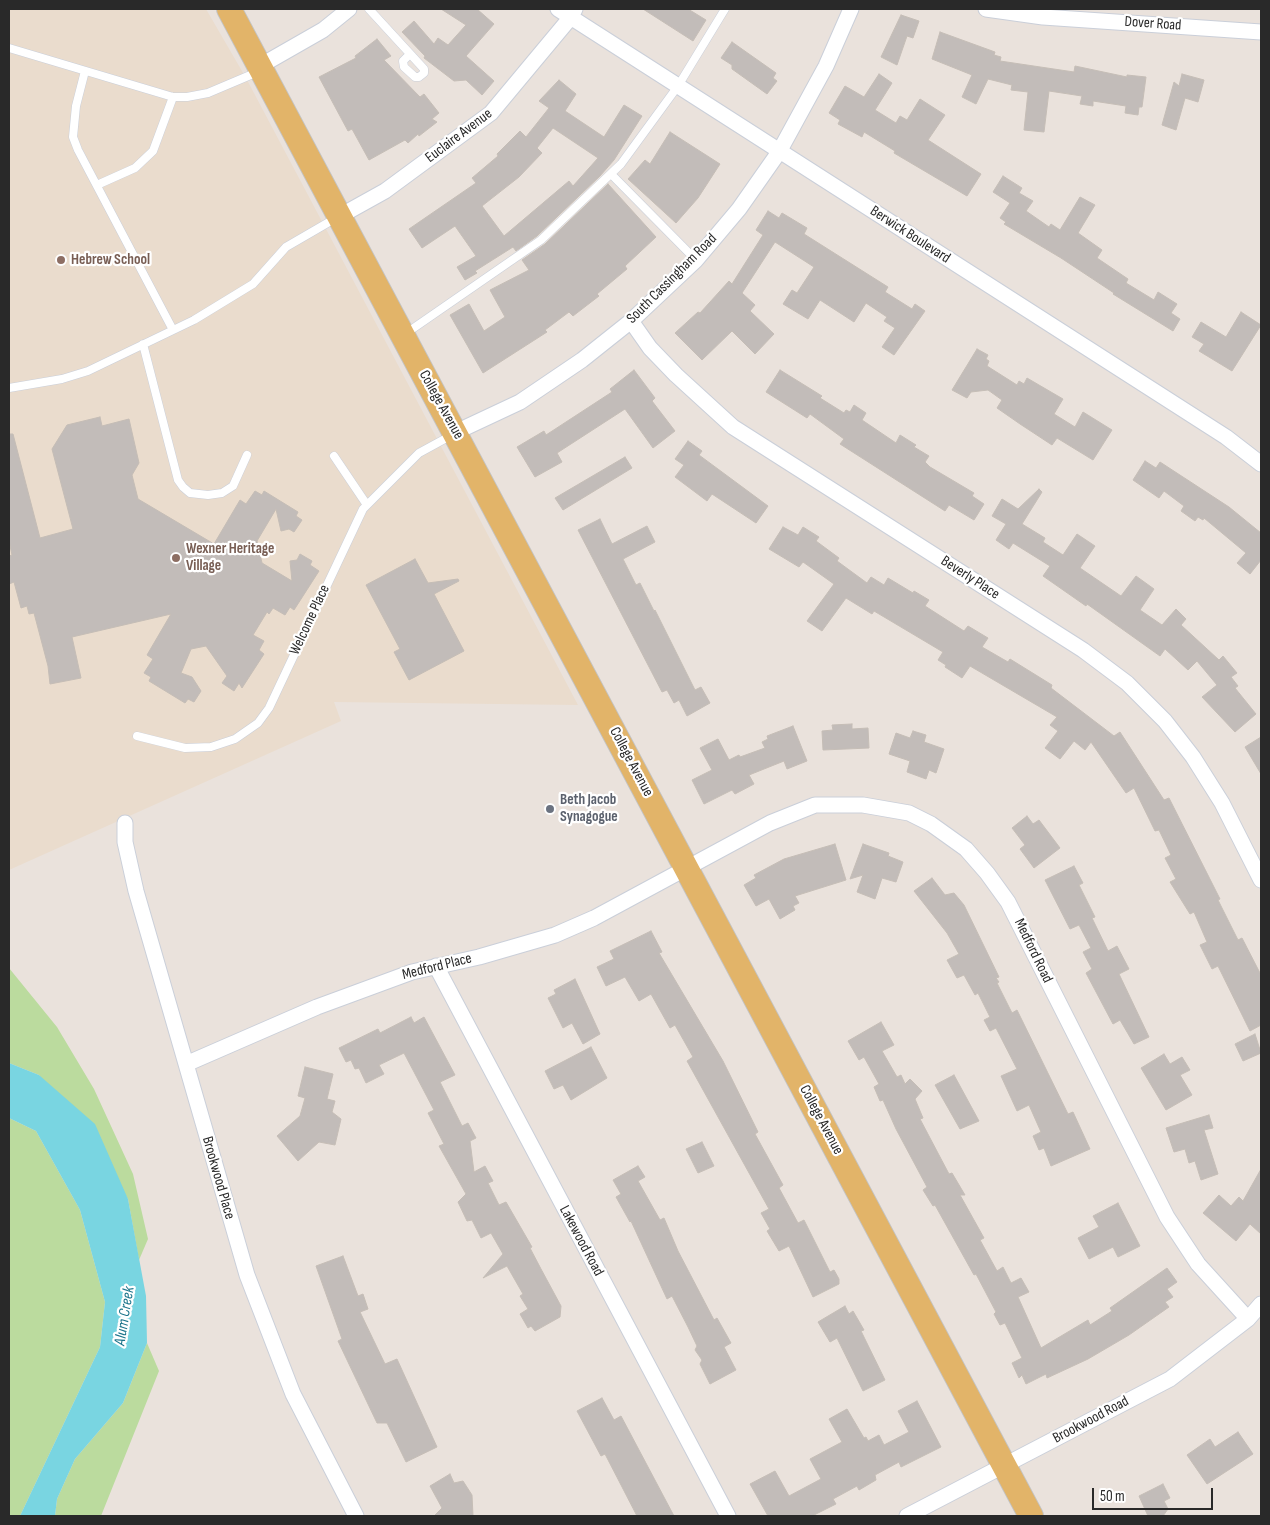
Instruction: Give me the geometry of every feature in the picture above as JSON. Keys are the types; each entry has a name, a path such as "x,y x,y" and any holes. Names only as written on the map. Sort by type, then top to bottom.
{"main road":[{"name":"College Avenue","path":"229,9 456,432 1031,1516"}],"street":[{"path":"261,68 323,30 350,9"},
{"name":"South Cassingham Road","path":"456,432 520,402 582,360 631,322 696,260 739,209 779,152 826,66 851,9"},
{"name":"Dover Road","path":"986,9 1043,17 1261,32"},
{"name":"Berwick Boulevard","path":"568,12 779,152 1226,437 1261,464"},
{"name":"Euclaire Avenue","path":"340,216 385,190 491,114 568,12"},
{"path":"1238,30 1261,44"},
{"name":"Beverly Place","path":"631,322 650,348 676,375 733,427 1083,650 1128,683 1165,721 1193,757 1222,803 1261,880"},
{"name":"Medford Road","path":"687,868 770,823 815,805 863,805 909,813 931,824 966,849 987,872 1008,902 1167,1217 1198,1264 1248,1319"},
{"name":"Brookwood Place","path":"125,823 125,842 136,891 218,1183 246,1275 293,1394 356,1516"},
{"name":"Medford Place","path":"186,1064 317,1007 412,972 479,957 555,935 594,918 687,868"},
{"name":"Lakewood Road","path":"436,966 728,1516"},
{"name":"Brookwood Road","path":"907,1516 1170,1379 1248,1319 1261,1304"}],"lane":[{"path":"369,9 410,54"},
{"path":"403,335 541,240 621,164 678,86 725,9"},
{"path":"9,48 173,97 187,97 208,93 261,68"},
{"path":"85,71 76,106 73,136 173,330"},
{"path":"97,185 135,168 149,156 162,130 173,97"},
{"path":"611,174 696,260"},
{"path":"9,388 62,379 88,371 173,330 240,293 253,284 286,247 340,216"},
{"path":"143,344 178,480 182,487 190,493 208,495 222,493 233,486 246,455"},
{"name":"Welcome Place","path":"137,736 185,748 211,747 235,739 258,723 269,708 340,554 367,505 419,453 456,432"},
{"path":"334,456 367,505"}],"shaded area":[{"path":"9,9 206,9 246,78 578,705 334,702 341,721 9,870"}],"green space":[{"path":"9,968 57,1027 94,1089 133,1174 148,1239 139,1260 128,1199 39,1075 9,1063"},
{"path":"9,1118 36,1131 80,1210 105,1302 100,1347 20,1516 9,1516"},
{"path":"147,1343 159,1371 101,1516 55,1516 57,1499 75,1459 123,1403"}],"water":[{"name":"Alum Creek","path":"9,1063 39,1075 95,1124 128,1199 146,1296 147,1343 123,1403 75,1459 57,1499 55,1516 20,1516 100,1347 105,1302 80,1210 36,1131 9,1118"}],"building":[{"path":"441,9 477,9 494,24 466,56 494,81 482,95 466,80 454,81 424,58 425,56 402,32 414,21 434,44 438,38 448,45 466,25"},
{"path":"643,9 688,9 706,20 693,41"},
{"path":"901,15 919,21 913,38 907,36 897,65 881,57"},
{"path":"940,32 995,52 994,55 1001,57 1000,61 1074,72 1075,66 1127,77 1127,75 1146,77 1142,107 1139,107 1138,115 1125,113 1126,106 1093,101 1093,106 1080,104 1082,96 1049,91 1044,132 1024,130 1028,92 1011,90 1012,85 988,79 976,104 962,97 972,75 932,59"},
{"path":"377,39 391,56 384,60 420,97 424,94 439,113 432,119 437,122 419,136 418,134 408,143 405,140 369,160 352,129 348,131 319,77 356,58 355,56"},
{"path":"732,42 776,73 773,78 777,81 767,94 732,69 732,65 721,58"},
{"path":"879,74 892,83 875,110 896,123 900,116 907,120 920,99 945,115 928,140 981,174 967,196 894,153 895,151 864,132 862,137 838,124 840,120 829,113 845,86 864,97"},
{"path":"1182,74 1204,80 1198,102 1185,98 1176,130 1162,125 1174,82 1179,86"},
{"path":"559,80 576,94 565,111 604,137 624,105 642,116 614,160 600,176 537,236 516,251 513,247 475,271 477,273 465,280 457,267 476,256 455,226 422,248 409,229 476,183 472,178 498,156 497,154 520,131 526,137 549,108 539,101","holes":["553,128 598,158 573,186 569,181 504,236 482,206 519,177 542,153 537,148"]},
{"path":"670,132 720,164 698,198 676,223 628,179 645,160 650,164"},
{"path":"1003,176 1022,188 1019,193 1033,201 1026,211 1049,227 1051,224 1060,230 1080,197 1095,205 1078,233 1102,250 1097,258 1128,279 1126,283 1154,300 1158,292 1177,304 1171,313 1180,319 1173,331 1113,294 1061,258 1004,224 1006,222 1000,218 1010,203 993,192"},
{"path":"608,184 656,237 625,266 627,269 597,294 599,296 573,316 569,312 545,330 547,332 483,373 450,315 469,304 484,331 505,317 490,290 529,270 522,260 545,244"},
{"path":"768,211 779,218 782,213 807,228 804,234 888,287 885,292 912,309 915,304 925,311 894,355 882,347 895,328 884,321 887,317 866,303 854,322 820,300 808,319 783,304 792,290 797,293 814,267 775,242 742,293 755,305 750,311 774,334 755,354 732,331 702,360 675,333 698,312 700,313 729,281 732,284 763,235 756,230"},
{"path":"1241,312 1261,325 1232,371 1199,351 1204,344 1192,337 1201,322 1226,337"},
{"path":"977,349 988,355 986,359 989,361 987,366 1017,385 1019,381 1024,384 1027,378 1063,399 1054,414 1075,427 1083,412 1112,430 1093,460 1057,438 1052,445 1020,424 997,408 1002,400 988,390 971,392 967,398 952,390"},
{"path":"634,370 655,398 652,401 675,431 653,448 625,409 557,453 562,462 535,477 517,447 544,431 546,435 612,392 610,389"},
{"path":"780,370 822,396 820,398 844,413 846,410 850,412 854,405 866,413 862,420 896,443 900,435 916,445 914,447 929,456 925,462 930,467 974,493 972,496 984,504 974,520 949,505 945,511 840,444 844,439 810,414 807,418 766,392"},
{"path":"100,417 102,426 129,419 139,463 132,475 138,499 214,544 240,500 246,504 255,491 262,495 264,491 298,512 296,516 302,520 294,532 289,529 281,531 276,509 257,541 262,563 292,581 290,561 297,560 300,554 312,561 310,565 319,571 294,610 290,607 285,615 273,608 269,614 267,612 253,635 264,641 259,650 264,654 242,688 239,683 234,691 222,683 227,676 206,646 191,649 181,673 192,677 201,691 194,702 188,699 185,703 149,681 151,677 144,673 153,659 147,655 171,614 72,637 81,678 50,684 48,666 34,613 29,614 27,606 21,608 14,582 9,584 9,556 12,555 9,541 9,434 13,434 40,538 73,529 52,449 67,425"},
{"path":"688,441 702,451 699,455 768,506 756,523 712,494 707,501 675,477 684,465 675,459"},
{"path":"625,457 632,468 563,510 555,498"},
{"path":"1145,461 1156,468 1160,462 1229,507 1261,533 1261,560 1250,574 1237,563 1246,553 1204,518 1203,520 1198,517 1195,521 1181,511 1184,506 1164,491 1159,498 1133,480"},
{"path":"1039,489 1042,492 1022,524 1045,538 1043,542 1063,555 1077,534 1095,546 1080,568 1121,596 1136,576 1154,589 1140,610 1162,625 1176,609 1186,619 1181,625 1219,660 1223,656 1237,673 1231,677 1238,686 1235,688 1256,714 1235,732 1202,697 1217,685 1197,661 1188,670 1165,649 1160,656 1087,604 1086,606 1043,576 1050,566 1013,543 1009,549 996,540 1006,524 992,516 1002,499 1018,509"},
{"path":"600,519 612,544 647,526 655,542 623,559 636,585 640,583 655,610 695,690 701,687 710,703 687,716 679,700 674,703 667,690 662,692 578,530"},
{"path":"783,527 798,535 803,527 819,537 816,541 839,558 837,561 867,583 871,577 884,585 888,578 929,600 925,606 964,631 968,626 988,638 982,647 1008,662 1010,659 1052,685 1051,688 1114,736 1120,732 1164,800 1169,798 1220,899 1218,900 1238,940 1242,938 1261,975 1261,1025 1250,1031 1218,966 1212,969 1200,945 1207,942 1194,912 1190,914 1170,882 1176,879 1165,858 1171,855 1159,830 1155,831 1134,788 1126,793 1091,742 1085,750 1074,741 1060,759 1045,748 1058,731 1050,725 1057,717 970,666 962,678 938,660 943,652 874,611 872,614 846,598 822,631 807,621 834,584 803,562 799,567 769,549"},
{"path":"415,559 428,583 458,579 459,581 434,594 464,651 409,680 394,652 400,649 366,585"},
{"path":"852,724 852,729 868,728 869,748 823,750 822,731 833,730 832,725"},
{"path":"793,726 807,761 787,769 784,761 749,775 754,784 735,794 732,790 704,804 692,780 712,770 700,748 718,739 729,760 739,755 740,757 765,748 762,742 768,739 767,736"},
{"path":"913,731 926,735 924,742 944,749 936,773 929,770 926,779 907,772 910,761 889,754 896,733 910,738"},
{"path":"1261,737 1261,774 1245,747"},
{"path":"1027,816 1033,824 1039,820 1060,848 1034,868 1020,849 1025,845 1012,828"},
{"path":"835,844 846,880 795,896 799,903 793,906 795,910 780,919 769,899 756,906 744,885 756,878 754,875 784,859"},
{"path":"863,844 889,853 888,856 903,862 896,882 882,878 875,899 857,892 863,875 850,879"},
{"path":"1074,866 1083,883 1079,885 1095,917 1092,918 1108,951 1117,946 1129,969 1119,974 1149,1037 1134,1044 1120,1020 1113,1024 1086,973 1092,969 1083,952 1091,948 1079,925 1070,929 1045,880"},
{"path":"932,878 945,895 954,893 964,905 999,977 996,978 999,982 997,983 1012,1013 1017,1010 1068,1114 1073,1112 1090,1149 1051,1166 1044,1148 1039,1150 1033,1136 1041,1132 1029,1105 1017,1111 1001,1076 1017,1069 996,1028 990,1031 984,1020 990,1017 978,993 975,995 964,975 957,978 947,960 959,954 947,933 914,891"},
{"path":"651,931 662,952 659,953 723,1061 758,1132 755,1134 783,1185 779,1188 798,1223 804,1220 830,1272 834,1270 839,1279 839,1284 813,1297 789,1246 779,1251 767,1231 770,1229 761,1213 769,1209 687,1061 693,1057 675,1025 670,1028 651,994 639,1001 625,977 606,986 597,967 614,959 610,951"},
{"path":"575,979 600,1034 583,1044 572,1023 563,1028 548,998 556,994 554,990"},
{"path":"411,1017 414,1023 424,1017 455,1075 440,1082 462,1126 468,1123 476,1138 470,1141 474,1172 485,1166 493,1181 488,1183 499,1205 506,1202 532,1247 530,1248 561,1306 560,1317 535,1331 531,1326 528,1328 520,1314 528,1309 520,1296 523,1294 507,1266 483,1278 503,1254 491,1233 481,1238 472,1220 467,1221 458,1202 466,1194 439,1146 444,1144 428,1113 434,1110 404,1053 379,1065 384,1074 366,1083 359,1068 355,1069 351,1060 346,1062 339,1048 378,1029 380,1033"},
{"path":"881,1022 894,1045 882,1051 897,1077 901,1075 905,1084 910,1079 922,1091 915,1099 923,1118 920,1119 949,1174 952,1173 965,1195 960,1195 984,1238 980,1240 997,1271 1003,1267 1011,1283 1021,1278 1029,1292 1018,1297 1041,1348 1088,1320 1090,1325 1112,1311 1110,1308 1167,1268 1177,1282 1167,1289 1173,1297 1165,1302 1169,1307 1129,1335 1088,1359 1047,1378 1046,1374 1026,1384 1022,1375 1019,1378 1012,1363 1022,1358 1005,1323 1000,1325 994,1314 996,1312 976,1274 974,1275 935,1205 933,1206 923,1190 927,1187 883,1100 880,1101 874,1087 879,1084 864,1057 859,1060 848,1041"},
{"path":"1255,1034 1261,1053 1243,1061 1235,1044"},
{"path":"591,1047 607,1078 571,1100 563,1085 554,1089 545,1071"},
{"path":"1164,1054 1170,1064 1182,1057 1190,1070 1180,1075 1192,1095 1166,1110 1141,1068"},
{"path":"305,1067 333,1074 327,1099 335,1101 332,1112 341,1119 335,1145 319,1142 298,1161 277,1136 300,1116 305,1098 298,1096"},
{"path":"954,1075 979,1121 960,1129 935,1085"},
{"path":"1209,1115 1213,1128 1204,1130 1218,1174 1201,1180 1195,1161 1189,1163 1185,1149 1174,1152 1166,1128"},
{"path":"702,1142 714,1166 698,1173 686,1149"},
{"path":"638,1166 645,1177 638,1181 660,1220 664,1218 678,1251 714,1320 717,1318 731,1343 724,1347 736,1370 710,1384 700,1364 702,1360 695,1350 697,1346 688,1327 672,1296 667,1299 631,1221 616,1197 621,1194 613,1180"},
{"path":"1261,1169 1261,1234 1250,1224 1236,1241 1203,1213 1219,1195 1231,1206 1239,1197 1243,1201"},
{"path":"1118,1203 1140,1246 1118,1257 1113,1247 1089,1259 1078,1238 1099,1227 1093,1216"},
{"path":"343,1256 358,1296 363,1294 368,1309 360,1312 385,1364 397,1359 437,1447 406,1462 387,1423 377,1423 338,1341 342,1339 316,1266"},
{"path":"845,1306 849,1314 853,1311 864,1330 861,1331 885,1380 863,1391 837,1338 830,1342 818,1322"},
{"path":"602,1398 614,1420 621,1416 674,1516 637,1516 605,1454 601,1456 577,1411"},
{"path":"917,1401 941,1447 901,1467 899,1462 875,1475 876,1480 859,1490 857,1486 833,1499 836,1504 812,1516 768,1516 750,1484 775,1471 789,1496 821,1479 810,1459 842,1442 829,1419 847,1409 864,1438 866,1437 868,1441 879,1435 884,1445 909,1432 898,1411"},
{"path":"1238,1432 1253,1454 1207,1484 1187,1455 1210,1439 1215,1447"},
{"path":"450,1474 454,1483 463,1481 472,1495 473,1516 434,1516 442,1508 430,1486"},
{"path":"1163,1484 1170,1498 1164,1501 1168,1509 1163,1516 1148,1516 1139,1496"}],"place":[{"name":"Hebrew School","path":"61,260"},
{"name":"Wexner Heritage Village","path":"176,558"},
{"name":"Beth Jacob Synagogue","path":"550,809"}]}
